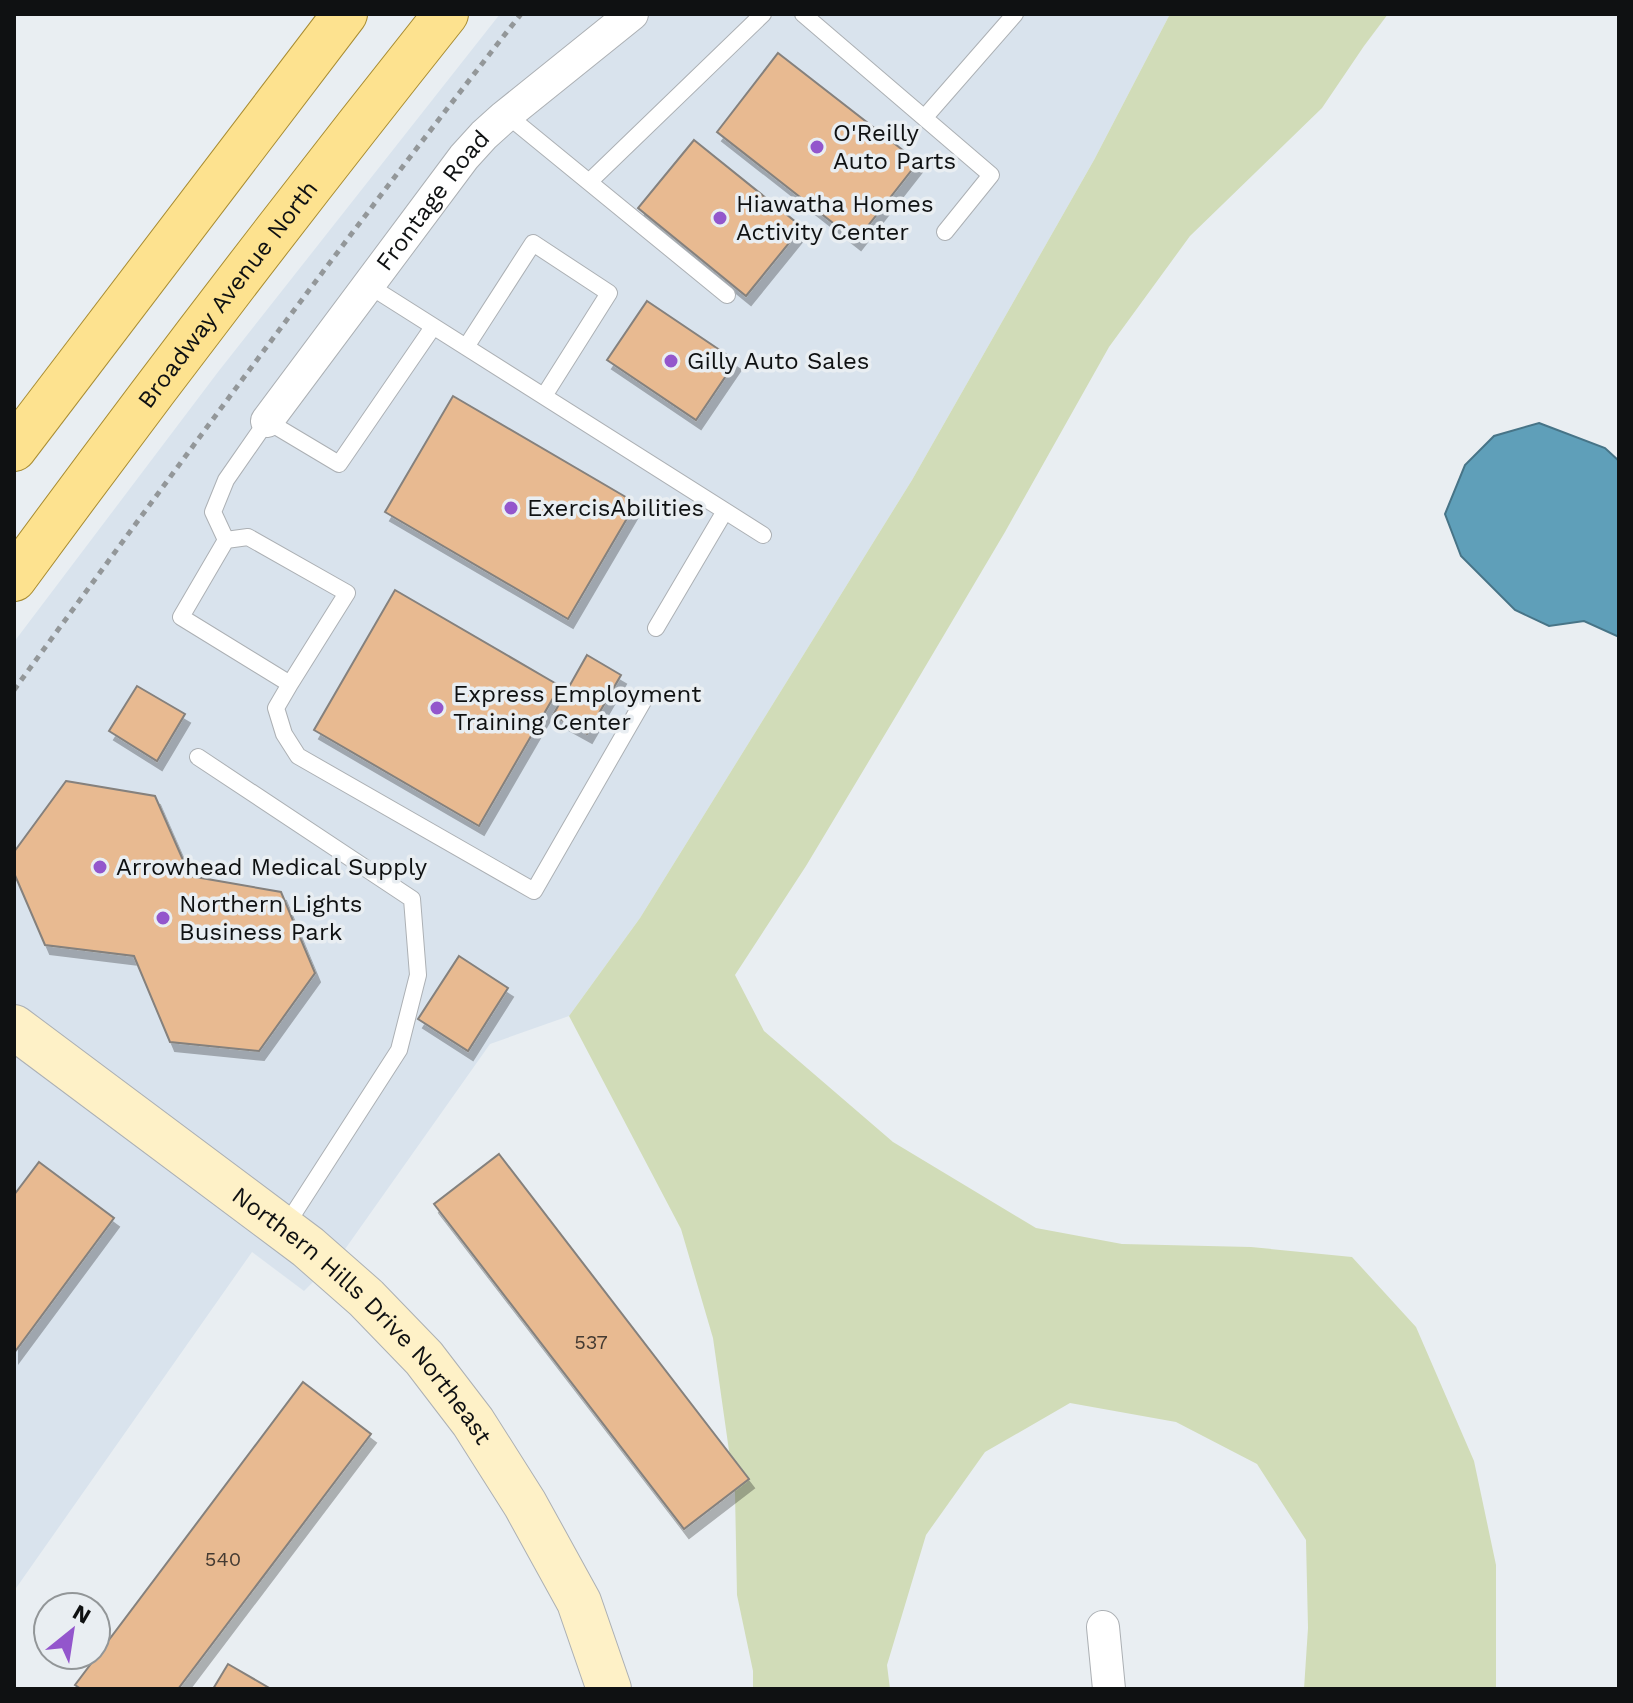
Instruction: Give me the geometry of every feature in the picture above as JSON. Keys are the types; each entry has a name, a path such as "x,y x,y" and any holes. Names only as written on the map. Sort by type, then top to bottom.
{"main road":[{"path":"14,449 345,14"},
{"name":"Broadway Avenue North","path":"14,579 272,237 446,14"}],"street":[{"name":"Frontage Road","path":"267,421 464,157 507,115 632,14"},
{"name":"Northern Hills Drive Northeast","path":"14,1027 308,1247 424,1358 473,1422 525,1504 579,1602 609,1689"},
{"path":"1103,1627 1109,1689"}],"lane":[{"path":"589,182 763,14"},
{"path":"803,14 991,175 945,232"},
{"path":"925,117 1015,14"},
{"path":"507,115 727,295"},
{"path":"466,347 533,243 609,293 544,396"},
{"path":"368,285 763,535"},
{"path":"226,540 213,512 226,480 267,421 339,464 433,327"},
{"path":"656,628 725,511"},
{"path":"226,540 248,537 347,593 276,708 284,734 298,756 534,891 645,698"},
{"path":"226,540 181,617 290,684"},
{"path":"198,757 412,899 418,975 399,1050 284,1229"}],"path":[{"path":"14,690 298,304 521,14"}],"shaded area":[{"path":"500,14 1170,14 1094,160 912,480 640,918 569,1016 490,1044 343,1252 304,1291 252,1252 14,1591 14,642 218,372"}],"green space":[{"path":"1170,14 1388,14 1322,108 1190,236 1109,347 899,711 806,866 735,975 764,1031 893,1142 1036,1228 1122,1244 1251,1247 1352,1257 1416,1327 1474,1461 1496,1565 1496,1689 1304,1689 1308,1628 1306,1540 1257,1464 1176,1422 1070,1403 985,1452 926,1535 887,1665 890,1689 753,1689 753,1671 737,1595 735,1493 713,1338 681,1229 569,1016 640,918 912,480 1094,160"}],"water":[{"path":"1539,423 1605,448 1619,461 1619,637 1584,621 1549,626 1515,610 1461,556 1445,514 1465,465 1494,436"}],"building":[{"name":"O'Reilly Auto Parts","path":"778,53 918,162 856,241 717,132"},
{"name":"Hiawatha Homes Activity Center","path":"694,140 802,227 746,296 638,208"},
{"name":"Gilly Auto Sales","path":"647,301 736,361 696,420 607,360"},
{"name":"ExercisAbilities","path":"453,396 636,503 568,619 385,512"},
{"name":"Express Employment Training Center","path":"395,590 560,686 479,826 314,730"},
{"path":"587,655 621,675 587,734 553,715"},
{"path":"137,686 185,714 157,761 109,731"},
{"name":"Northern Lights Business Park","path":"66,781 155,796 190,876 281,892 315,973 259,1051 170,1042 134,956 45,945 14,873 14,852"},
{"path":"459,956 508,988 468,1051 418,1019"},
{"path":"499,1154 749,1479 684,1529 434,1204"},
{"path":"39,1162 114,1218 14,1353 14,1195"},
{"path":"303,1382 371,1434 178,1689 81,1689 75,1685 86,1671 112,1671 112,1636"},
{"path":"228,1664 271,1689 213,1689"}],"place":[{"name":"O'Reilly Auto Parts","path":"817,147"},
{"name":"Hiawatha Homes Activity Center","path":"720,218"},
{"name":"Gilly Auto Sales","path":"671,361"},
{"name":"ExercisAbilities","path":"511,508"},
{"name":"Express Employment Training Center","path":"437,708"},
{"name":"Arrowhead Medical Supply","path":"100,867"},
{"name":"Northern Lights Business Park","path":"163,918"}]}
